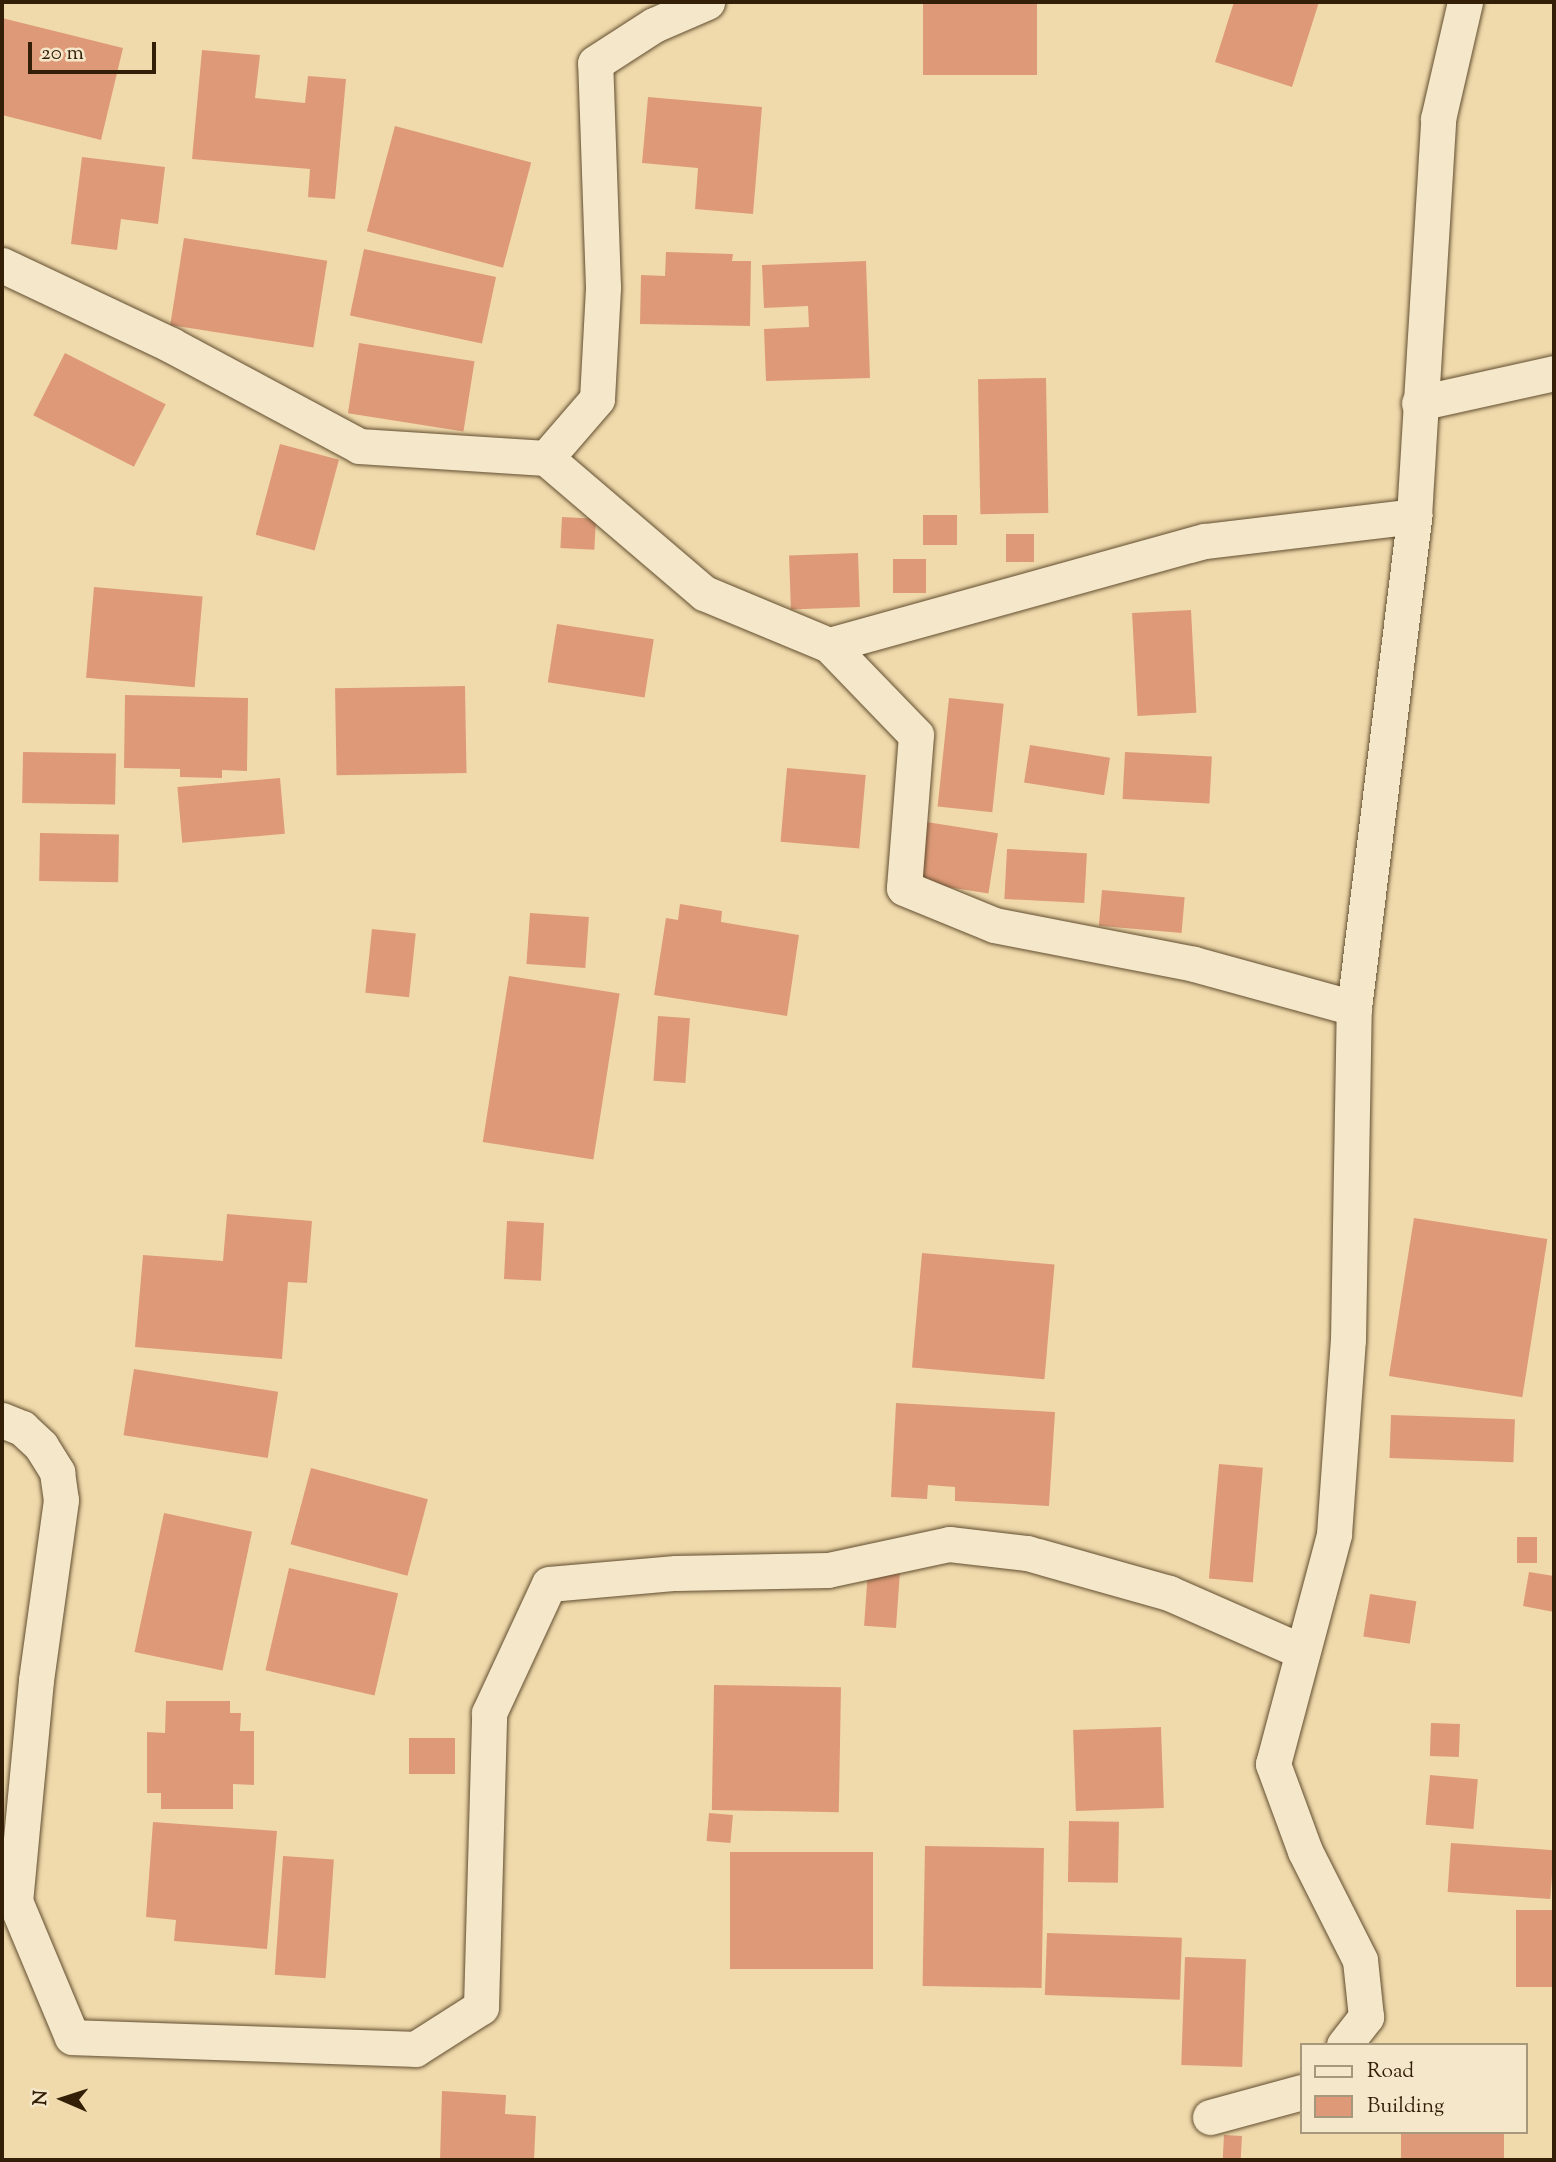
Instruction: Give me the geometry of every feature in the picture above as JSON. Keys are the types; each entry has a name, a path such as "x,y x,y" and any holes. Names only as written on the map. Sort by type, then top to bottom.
{"street":[{"path":"546,458 597,399 603,286 595,63 654,25 707,2"},
{"path":"1346,2043 1366,2017 1360,1960 1305,1851 1273,1764 1334,1534 1348,1340 1354,1008 1414,516 1438,119 1465,2"},
{"path":"2,265 171,345 359,446 546,458 704,593 830,645 916,735 904,888 994,925 1194,964 1354,1008"},
{"path":"1419,403 1554,373"},
{"path":"830,645 1205,541 1414,516"},
{"path":"2,1420 22,1429 41,1447 57,1472 61,1500 36,1680 15,1901 72,2037 415,2049 481,2007 489,1713 549,1584 676,1573 828,1570 949,1544 1027,1553 1169,1593 1301,1651"},
{"path":"1210,2117 1300,2093"}],"building":[{"path":"923,2 1037,2 1037,75 923,75"},
{"path":"1234,2 1319,2 1292,87 1215,62"},
{"path":"2,18 123,48 101,140 2,115"},
{"path":"202,50 260,55 255,98 305,103 308,76 346,79 335,199 308,197 310,169 192,159"},
{"path":"648,97 762,107 753,214 695,209 698,168 642,163"},
{"path":"395,126 531,162 503,268 367,231"},
{"path":"82,157 165,167 158,224 121,219 117,250 71,244"},
{"path":"184,238 327,261 313,348 170,325"},
{"path":"364,249 496,277 482,344 350,316"},
{"path":"666,252 733,254 732,261 751,261 750,326 640,324 641,275 665,276"},
{"path":"866,261 870,378 766,381 764,329 809,327 808,306 764,308 762,265"},
{"path":"359,343 475,361 463,431 348,413"},
{"path":"65,353 166,404 134,467 33,415"},
{"path":"1046,378 1048,513 980,514 978,379"},
{"path":"280,444 339,460 315,551 256,535"},
{"path":"923,515 957,515 957,545 923,545"},
{"path":"562,517 596,519 594,550 560,548"},
{"path":"1006,534 1034,534 1034,562 1006,562"},
{"path":"858,553 860,607 791,609 789,555"},
{"path":"893,559 926,559 926,593 893,593"},
{"path":"94,587 203,596 195,687 86,678"},
{"path":"1191,610 1196,713 1137,716 1132,613"},
{"path":"557,624 654,639 645,698 548,682"},
{"path":"465,686 467,773 337,775 335,688"},
{"path":"125,695 248,698 247,771 222,770 222,778 180,777 180,769 124,768"},
{"path":"949,698 1004,704 992,812 938,806"},
{"path":"1030,745 1110,758 1104,795 1024,783"},
{"path":"23,752 116,754 115,805 22,803"},
{"path":"1125,752 1212,757 1209,803 1123,799"},
{"path":"787,768 866,775 859,849 781,842"},
{"path":"280,778 285,834 182,843 177,787"},
{"path":"914,820 998,833 988,894 904,880"},
{"path":"40,833 119,834 118,882 39,881"},
{"path":"1007,849 1087,853 1084,903 1004,899"},
{"path":"1102,890 1185,897 1182,933 1099,926"},
{"path":"680,904 722,911 721,922 799,935 787,1016 654,995 666,918 678,920"},
{"path":"530,913 589,917 585,968 526,964"},
{"path":"372,929 416,934 409,997 365,993"},
{"path":"509,976 620,994 593,1159 483,1142"},
{"path":"658,1016 690,1018 685,1083 653,1081"},
{"path":"227,1214 312,1221 307,1283 288,1282 282,1359 135,1347 143,1255 223,1261"},
{"path":"1414,1218 1547,1239 1522,1397 1389,1376"},
{"path":"507,1221 544,1223 541,1281 504,1279"},
{"path":"922,1253 1054,1265 1044,1379 912,1368"},
{"path":"134,1369 278,1392 268,1458 124,1435"},
{"path":"896,1403 1055,1412 1049,1506 955,1501 955,1487 928,1485 927,1499 891,1497"},
{"path":"1391,1415 1515,1419 1513,1462 1389,1458"},
{"path":"1219,1464 1263,1468 1253,1582 1209,1579"},
{"path":"311,1468 428,1499 407,1576 291,1544"},
{"path":"164,1513 252,1532 223,1671 134,1652"},
{"path":"1517,1537 1537,1537 1537,1563 1517,1563"},
{"path":"289,1568 398,1593 375,1696 265,1670"},
{"path":"868,1570 900,1572 896,1628 864,1626"},
{"path":"1529,1572 1554,1576 1554,1612 1523,1606"},
{"path":"1370,1594 1416,1601 1410,1644 1363,1636"},
{"path":"714,1685 841,1687 839,1812 712,1810"},
{"path":"166,1701 230,1701 230,1713 241,1713 240,1731 254,1731 254,1785 233,1784 233,1809 161,1809 161,1793 147,1793 147,1732 165,1733"},
{"path":"1431,1723 1460,1724 1459,1757 1430,1756"},
{"path":"1161,1727 1164,1808 1076,1811 1073,1730"},
{"path":"409,1738 455,1738 455,1774 409,1774"},
{"path":"1430,1775 1478,1779 1473,1829 1426,1825"},
{"path":"709,1813 733,1815 730,1843 707,1841"},
{"path":"1069,1821 1119,1822 1118,1883 1068,1882"},
{"path":"153,1822 277,1831 267,1949 174,1941 176,1920 146,1917"},
{"path":"1451,1843 1554,1850 1550,1899 1448,1892"},
{"path":"925,1846 1044,1848 1042,1988 923,1986"},
{"path":"730,1852 873,1852 873,1969 730,1969"},
{"path":"283,1856 334,1860 326,1978 275,1975"},
{"path":"1516,1910 1554,1910 1554,1987 1516,1987"},
{"path":"1047,1933 1182,1938 1180,2000 1045,1995"},
{"path":"1185,1957 1246,1959 1242,2067 1181,2065"},
{"path":"442,2091 506,2095 505,2114 536,2116 534,2160 440,2160"},
{"path":"1401,2134 1504,2134 1504,2160 1401,2160"},
{"path":"1224,2135 1242,2136 1241,2160 1223,2160"}]}
